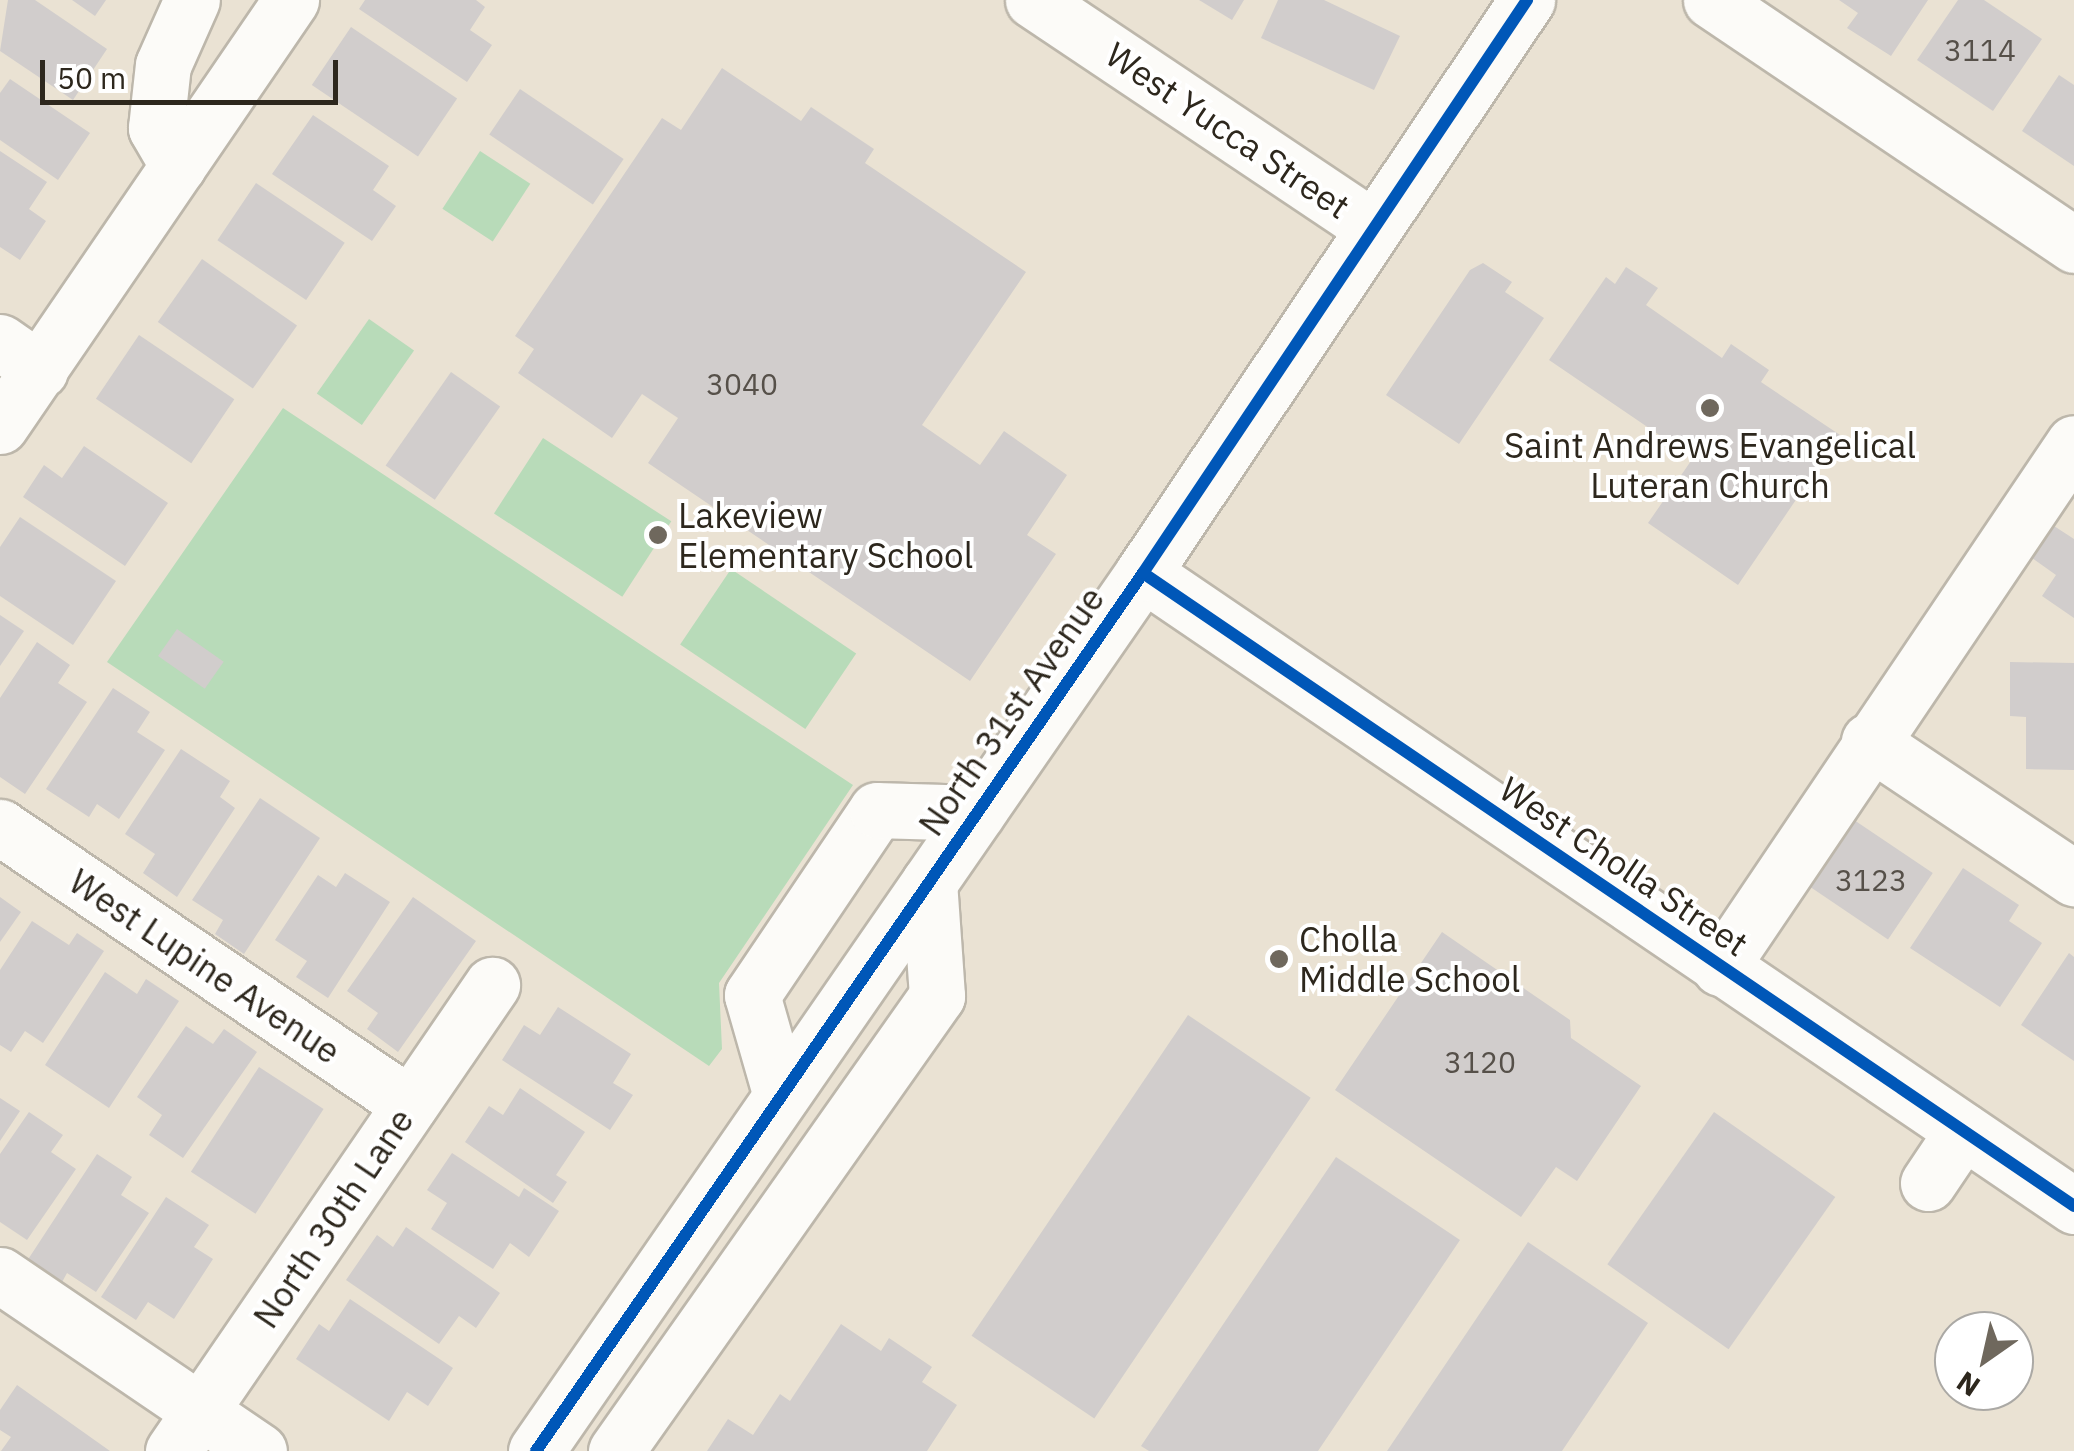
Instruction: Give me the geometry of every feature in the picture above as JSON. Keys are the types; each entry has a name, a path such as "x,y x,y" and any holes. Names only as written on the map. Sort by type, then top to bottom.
{"street":[{"path":"178,166 156,128 163,65 192,0"},
{"path":"0,426 20,356 178,166 292,0"},
{"name":"West Yucca Street","path":"1033,0 1372,228"},
{"name":"North 31st Avenue","path":"536,1451 1143,574 1527,0"},
{"path":"1710,0 2074,245"},
{"path":"1720,968 1869,741 2074,443"},
{"name":"West Cholla Street","path":"1143,574 2074,1206"},
{"path":"1869,741 2074,878"},
{"path":"781,1096 752,995 877,810 977,813"},
{"name":"West Lupine Avenue","path":"0,827 410,1106"},
{"path":"616,1451 938,996 930,882"},
{"name":"North 30th Lane","path":"187,1430 492,984"},
{"path":"1928,1183 1962,1131"},
{"path":"682,1242 737,1280"},
{"path":"0,1275 187,1430 259,1451"}],"green space":[{"path":"480,151 530,184 493,242 442,209"},
{"path":"369,319 414,351 362,425 317,394"},
{"path":"283,408 853,785 719,983 722,1049 709,1066 107,662"},
{"path":"543,438 671,521 622,597 494,513"},
{"path":"731,569 856,653 805,729 680,644"}],"building":[{"path":"8,0 35,0 107,49 73,100 0,51"},
{"path":"72,0 106,0 95,16"},
{"path":"365,0 476,0 485,7 470,30 492,45 467,82 359,9"},
{"path":"1199,0 1244,0 1232,20"},
{"path":"1278,0 1324,0 1400,36 1374,90 1261,38"},
{"path":"1839,0 1928,0 1891,56 1847,28 1858,13"},
{"path":"1958,0 1984,0 2042,39 1993,111 1917,60"},
{"path":"351,27 457,99 418,157 312,85"},
{"path":"722,68 801,121 811,107 874,149 865,163 1026,272 922,425 980,465 1004,431 1067,475 1027,535 1056,554 970,681 648,463 678,418 642,394 612,438 518,373 534,349 515,336 662,118 681,130"},
{"path":"2059,75 2074,85 2074,166 2022,131"},
{"path":"10,79 90,133 58,180 0,140 0,93"},
{"path":"520,89 624,159 593,204 489,135"},
{"path":"313,115 389,166 373,190 396,206 372,241 272,174"},
{"path":"0,151 47,182 29,209 46,221 20,260 0,247"},
{"path":"256,183 345,243 306,300 217,240"},
{"path":"202,259 297,326 253,389 158,322"},
{"path":"1483,263 1512,282 1505,292 1544,318 1459,444 1386,395 1470,270"},
{"name":"Saint Andrews Evangelical Luteran Church","path":"1626,267 1658,288 1646,305 1722,358 1731,344 1769,370 1761,382 1840,435 1738,585 1648,523 1693,458 1549,360 1606,277 1615,284"},
{"path":"139,335 234,399 191,463 96,399"},
{"path":"451,372 500,406 435,500 386,465"},
{"path":"84,446 168,503 125,566 23,497 44,465 62,478"},
{"path":"20,517 116,581 73,645 0,596 0,547"},
{"path":"2054,526 2074,539 2074,618 2042,596 2056,575 2032,558"},
{"path":"0,615 24,631 0,666"},
{"path":"177,629 224,662 205,689 158,656"},
{"path":"37,642 70,665 58,683 87,702 25,794 0,777 0,698"},
{"path":"2010,662 2074,663 2074,770 2026,769 2026,717 2010,716"},
{"path":"113,688 150,712 137,732 165,750 119,819 97,804 89,817 46,789"},
{"path":"181,749 230,781 220,797 235,808 177,897 143,873 155,854 125,834"},
{"path":"260,798 320,838 244,954 215,934 223,920 192,900"},
{"path":"1854,820 1933,873 1888,939 1809,886"},
{"path":"1963,868 2019,905 2009,921 2042,943 2000,1007 1910,948"},
{"path":"345,873 390,902 328,998 296,977 307,961 275,940 318,875 336,887"},
{"path":"0,897 21,912 0,942"},
{"path":"413,897 476,941 398,1052 367,1029 378,1013 347,991"},
{"path":"32,921 69,945 77,933 104,951 43,1043 25,1031 11,1052 0,1045 0,970"},
{"path":"1442,932 1570,1020 1571,1038 1641,1086 1577,1181 1556,1167 1521,1217 1335,1090"},
{"path":"2069,953 2074,957 2074,1061 2021,1025"},
{"path":"105,972 137,994 146,979 179,1001 109,1108 45,1065"},
{"path":"558,1007 631,1054 613,1083 633,1095 610,1130 502,1060 524,1025 540,1035"},
{"path":"1188,1015 1311,1098 1094,1419 972,1336"},
{"path":"186,1026 213,1044 224,1029 257,1052 183,1158 149,1135 162,1115 137,1097"},
{"path":"259,1067 324,1109 255,1214 191,1172"},
{"path":"520,1088 585,1132 556,1175 567,1182 553,1203 465,1142 489,1106 503,1115"},
{"path":"0,1098 20,1111 0,1141"},
{"path":"29,1112 63,1135 51,1152 76,1169 27,1240 0,1222 0,1154"},
{"path":"1714,1112 1835,1197 1729,1349 1607,1264"},
{"path":"452,1153 519,1197 524,1188 559,1211 529,1257 510,1243 493,1269 431,1229 447,1203 427,1190"},
{"path":"97,1154 132,1177 121,1195 149,1213 96,1292 67,1273 61,1284 27,1261"},
{"path":"1336,1157 1460,1240 1318,1451 1149,1451 1141,1446"},
{"path":"166,1197 209,1225 194,1247 213,1259 174,1319 148,1302 136,1320 101,1297"},
{"path":"406,1227 500,1293 476,1328 459,1316 439,1344 346,1280 377,1235 393,1247"},
{"path":"1528,1242 1648,1323 1562,1451 1387,1451"},
{"path":"350,1299 453,1368 428,1406 407,1392 389,1421 296,1359 319,1324 329,1331"},
{"path":"841,1324 881,1351 889,1338 932,1367 922,1382 957,1405 927,1451 707,1451 728,1419 753,1435 780,1394 790,1401"},
{"path":"17,1385 110,1451 1,1451 11,1437 0,1430 0,1410"}],"cycle path":[{"path":"536,1451 1143,573 1527,0"},
{"path":"1143,573 2074,1206"}],"place":[{"name":"Saint Andrews Evangelical Luteran Church","path":"1710,408"},
{"name":"Lakeview Elementary School","path":"658,535"},
{"name":"Cholla Middle School","path":"1279,959"}]}
